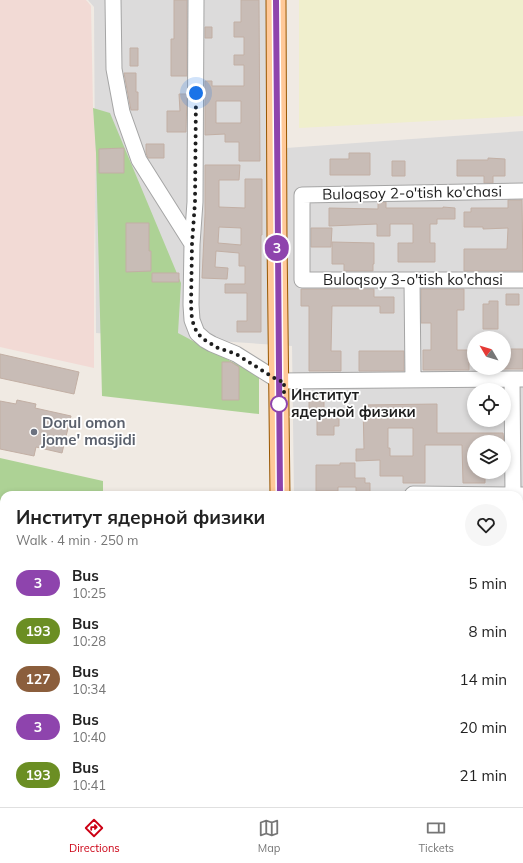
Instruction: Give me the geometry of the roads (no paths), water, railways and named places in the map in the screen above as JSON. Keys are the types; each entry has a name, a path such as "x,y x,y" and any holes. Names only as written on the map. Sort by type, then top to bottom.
{"main road":[{"path":"276,0 280,239 280,491"},
{"path":"280,239 281,0"},
{"path":"281,381 284,491"}],"street":[{"path":"113,0 114,69 122,112 139,160 192,244"},
{"path":"196,0 195,202 192,244 191,305 192,320 197,333 205,340 236,354 281,381 518,379 513,491"},
{"name":"Buloqsoy 2-o'tish ko'chasi","path":"302,239 302,195 523,192"},
{"path":"280,239 302,239"},
{"name":"Buloqsoy 3-o'tish ko'chasi","path":"302,239 302,280 523,280"},
{"path":"412,280 413,380"}],"place":[{"name":"Институт ядерной физики","path":"279,404"},
{"name":"Dorul omon jome' masjidi","path":"34,432"}]}
